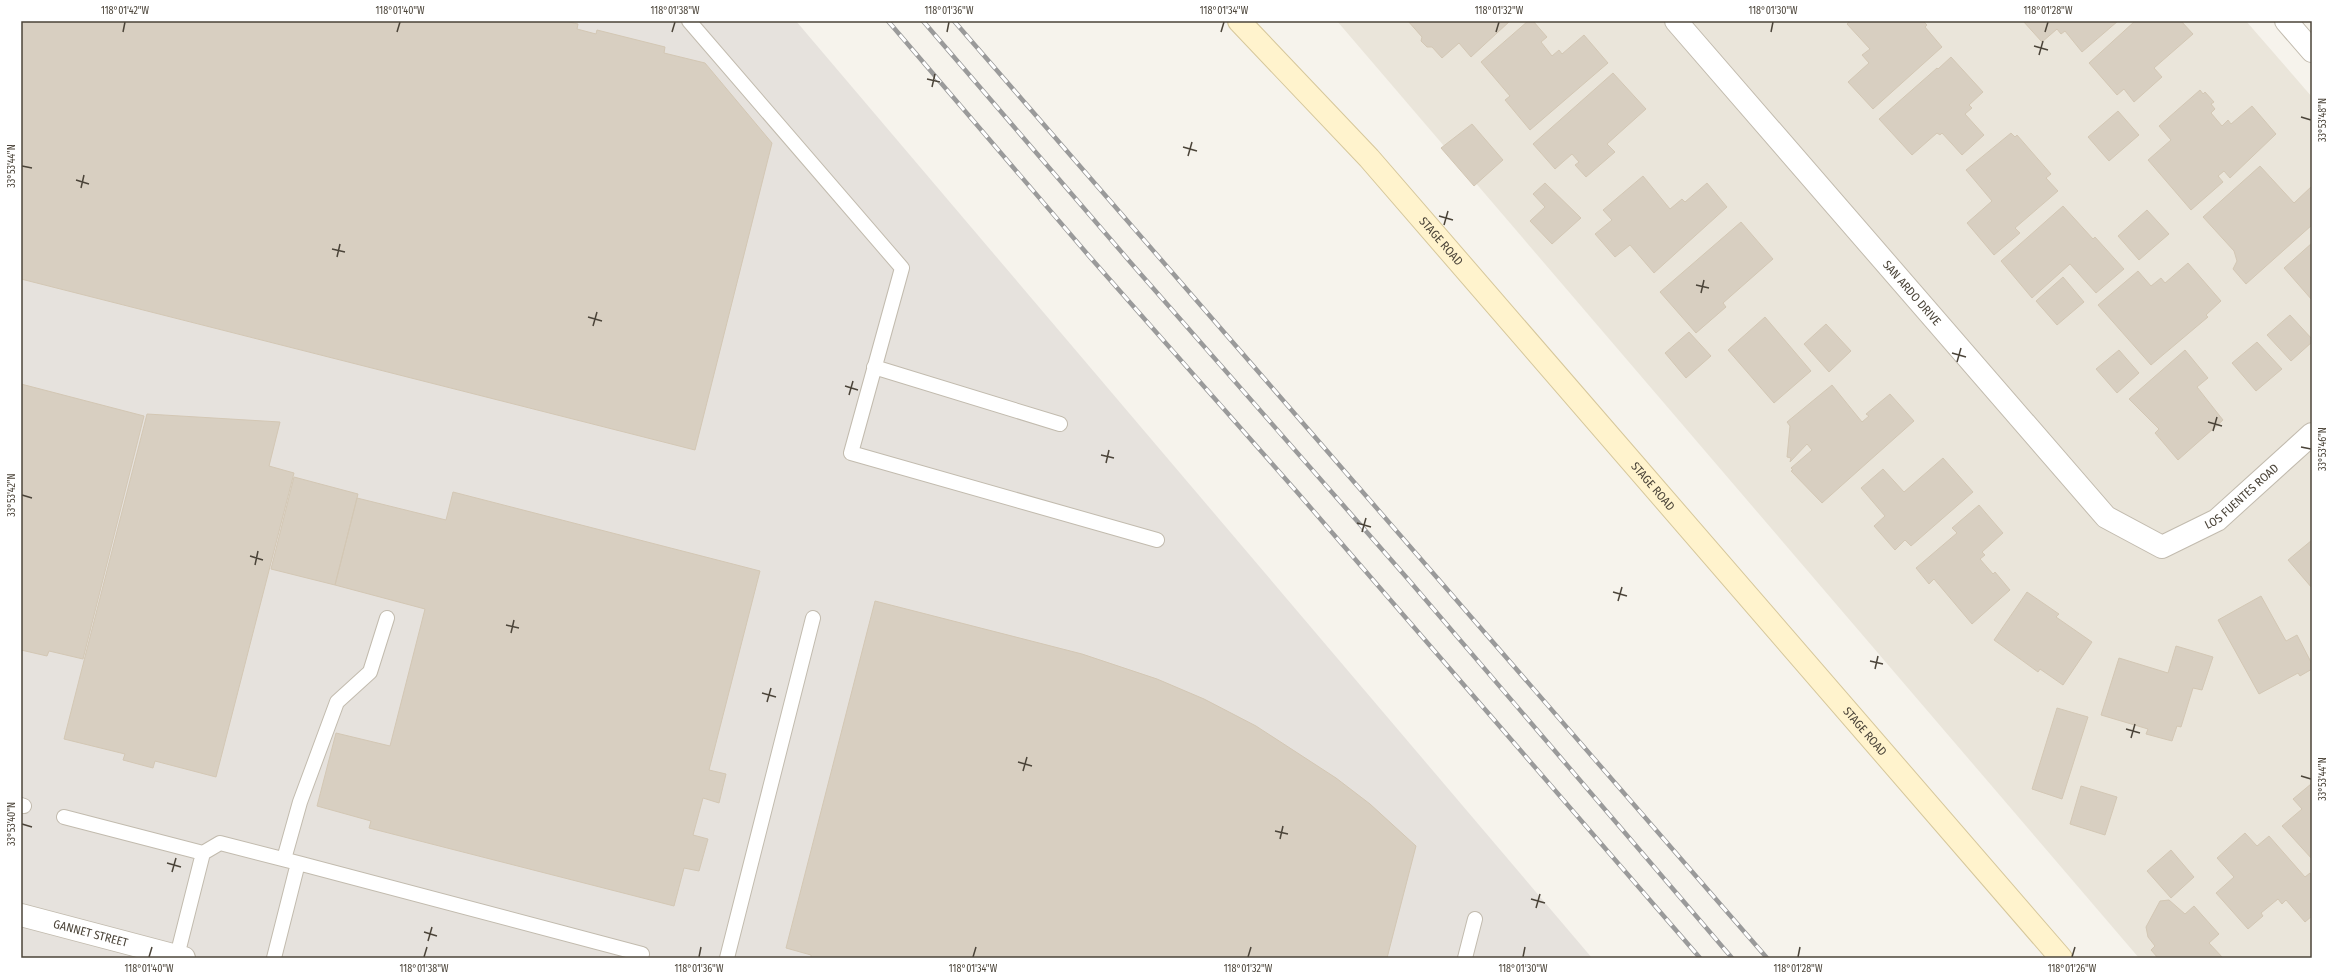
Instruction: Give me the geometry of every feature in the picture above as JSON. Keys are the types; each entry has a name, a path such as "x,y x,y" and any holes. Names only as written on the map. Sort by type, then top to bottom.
{"main road":[{"name":"STAGE ROAD","path":"1239,21 1369,158 2061,958"}],"street":[{"name":"SAN ARDO DRIVE","path":"1676,21 2106,517 2162,547"},
{"path":"2286,21 2312,51"},
{"name":"LOS FUENTES ROAD","path":"2162,547 2218,520 2312,434"},
{"name":"GANNET STREET","path":"21,915 180,957"}],"lane":[{"path":"689,21 902,268 851,453 1157,540"},
{"path":"874,367 1060,424"},
{"path":"284,859 300,802 337,702 370,672 387,618"},
{"path":"727,958 813,618"},
{"path":"64,817 203,853 220,843 642,954 640,958"},
{"path":"180,957 203,853"},
{"path":"274,958 298,863"},
{"path":"1465,958 1475,919"}],"shaded area":[{"path":"21,21 796,21 1592,958 21,958"},
{"path":"1337,21 2246,21 2312,97 2312,956 2309,958 2139,958"}],"building":[{"path":"21,21 565,21 578,24 577,29 596,34 597,30 665,47 664,53 705,63 772,143 695,450 21,279"},
{"path":"1408,21 1510,21 1471,57 1459,43 1442,58 1432,47 1427,47 1421,41 1422,37"},
{"path":"1528,21 1533,21 1547,37 1541,42 1552,56 1559,50 1562,54 1584,35 1608,63 1530,130 1505,100 1510,96 1481,62"},
{"path":"1850,21 1923,21 1927,25 1925,27 1942,47 1873,109 1848,82 1869,63 1862,55 1870,49 1847,24"},
{"path":"2023,21 2118,21 2082,52 2065,31 2061,34 2057,29 2042,42"},
{"path":"2135,21 2181,21 2193,34 2154,68 2162,77 2134,102 2124,89 2117,95 2089,63"},
{"path":"1951,57 1983,92 1969,105 1972,108 1965,114 1984,135 1962,155 1942,133 1940,135 1937,133 1912,155 1879,119"},
{"path":"1613,73 1646,109 1607,144 1615,152 1586,177 1575,165 1579,162 1572,154 1555,169 1533,144"},
{"path":"2200,90 2203,94 2205,92 2214,102 2211,104 2215,109 2211,113 2222,126 2228,120 2231,124 2252,106 2276,134 2230,178 2224,171 2218,176 2223,182 2191,210 2148,160 2171,140 2159,126"},
{"path":"2118,111 2139,135 2109,161 2088,137"},
{"path":"1472,124 1503,160 1474,186 1441,148"},
{"path":"2011,133 2015,137 2017,135 2051,174 2046,178 2058,191 2015,228 2020,233 1994,255 1967,223 1992,201 1966,170"},
{"path":"2260,166 2294,203 2312,186 2312,225 2246,284 2233,269 2237,261 2234,251 2203,217"},
{"path":"1643,176 1670,209 1682,199 1685,202 1707,183 1727,207 1654,273 1630,245 1615,257 1595,234 1612,220 1603,210"},
{"path":"1545,183 1581,218 1552,244 1530,221 1545,207 1533,194"},
{"path":"2063,206 2093,239 2095,237 2124,269 2096,293 2070,264 2032,298 2001,261"},
{"path":"2147,210 2169,234 2139,260 2118,236"},
{"path":"1741,222 1773,259 1723,303 1726,307 1696,333 1660,292"},
{"path":"2312,243 2312,300 2284,268"},
{"path":"2188,263 2221,301 2206,315 2208,317 2151,365 2098,305 2138,271 2151,286 2161,278 2165,283"},
{"path":"2063,277 2084,302 2057,325 2036,301"},
{"path":"2290,315 2312,339 2312,342 2291,361 2267,335"},
{"path":"1765,317 1811,371 1774,403 1728,350"},
{"path":"1826,324 1851,351 1829,372 1804,344"},
{"path":"1689,332 1711,356 1686,378 1665,353"},
{"path":"2257,342 2282,369 2256,391 2232,363"},
{"path":"2119,350 2139,373 2117,393 2096,369"},
{"path":"2185,350 2208,378 2197,387 2223,420 2178,460 2155,433 2159,429 2129,399"},
{"path":"21,384 144,416 83,659 49,651 47,656 21,650"},
{"path":"1832,385 1862,422 1869,416 1866,414 1890,394 1914,421 1822,503 1791,471 1793,470 1791,468 1812,450 1807,444 1790,462 1791,458 1787,457 1790,426 1787,422"},
{"path":"147,414 280,422 269,466 294,473 216,777 155,761 153,768 123,760 125,754 64,739"},
{"path":"1943,458 1973,492 1911,546 1905,540 1895,550 1874,526 1885,516 1861,488 1883,469 1904,492"},
{"path":"294,477 358,494 335,585 271,569"},
{"path":"453,492 760,571 709,770 726,774 719,803 703,798 693,835 708,839 699,871 684,868 674,906 369,828 371,821 317,806 336,733 390,746 425,609 335,585 357,498 446,520"},
{"path":"1979,505 2003,533 1982,552 1985,555 1980,559 1993,574 1995,572 2010,590 1972,624 1934,579 1929,584 1916,568 1957,533 1952,528"},
{"path":"2312,540 2312,588 2288,560"},
{"path":"2027,592 2059,614 2056,617 2092,642 2063,685 2040,669 2038,672 1994,640"},
{"path":"2261,596 2286,641 2297,635 2312,664 2312,669 2300,676 2298,673 2259,694 2218,620"},
{"path":"875,601 1082,654 1157,679 1204,699 1256,726 1336,778 1370,804 1416,846 1387,958 811,958 811,955 786,948"},
{"path":"2176,646 2213,657 2202,690 2193,688 2181,727 2177,726 2172,741 2146,734 2148,729 2101,715 2119,658 2168,673"},
{"path":"2057,708 2088,717 2062,799 2032,789"},
{"path":"2311,784 2312,859 2282,826 2302,809 2293,799"},
{"path":"2081,786 2117,797 2105,835 2070,824"},
{"path":"2245,833 2257,846 2269,836 2305,877 2310,873 2312,876 2312,916 2305,922 2286,900 2282,904 2278,899 2261,913 2263,916 2248,929 2216,893 2234,877 2217,858"},
{"path":"2171,850 2194,877 2171,898 2147,871"},
{"path":"2169,900 2185,914 2194,906 2219,934 2209,943 2223,958 2158,958 2151,950 2155,946 2148,937 2146,927 2160,901"}],"railway":[{"path":"888,21 1089,256 1297,492 1700,958"},
{"path":"923,21 1131,263 1407,578 1732,958"},
{"path":"954,21 1767,958"}]}
